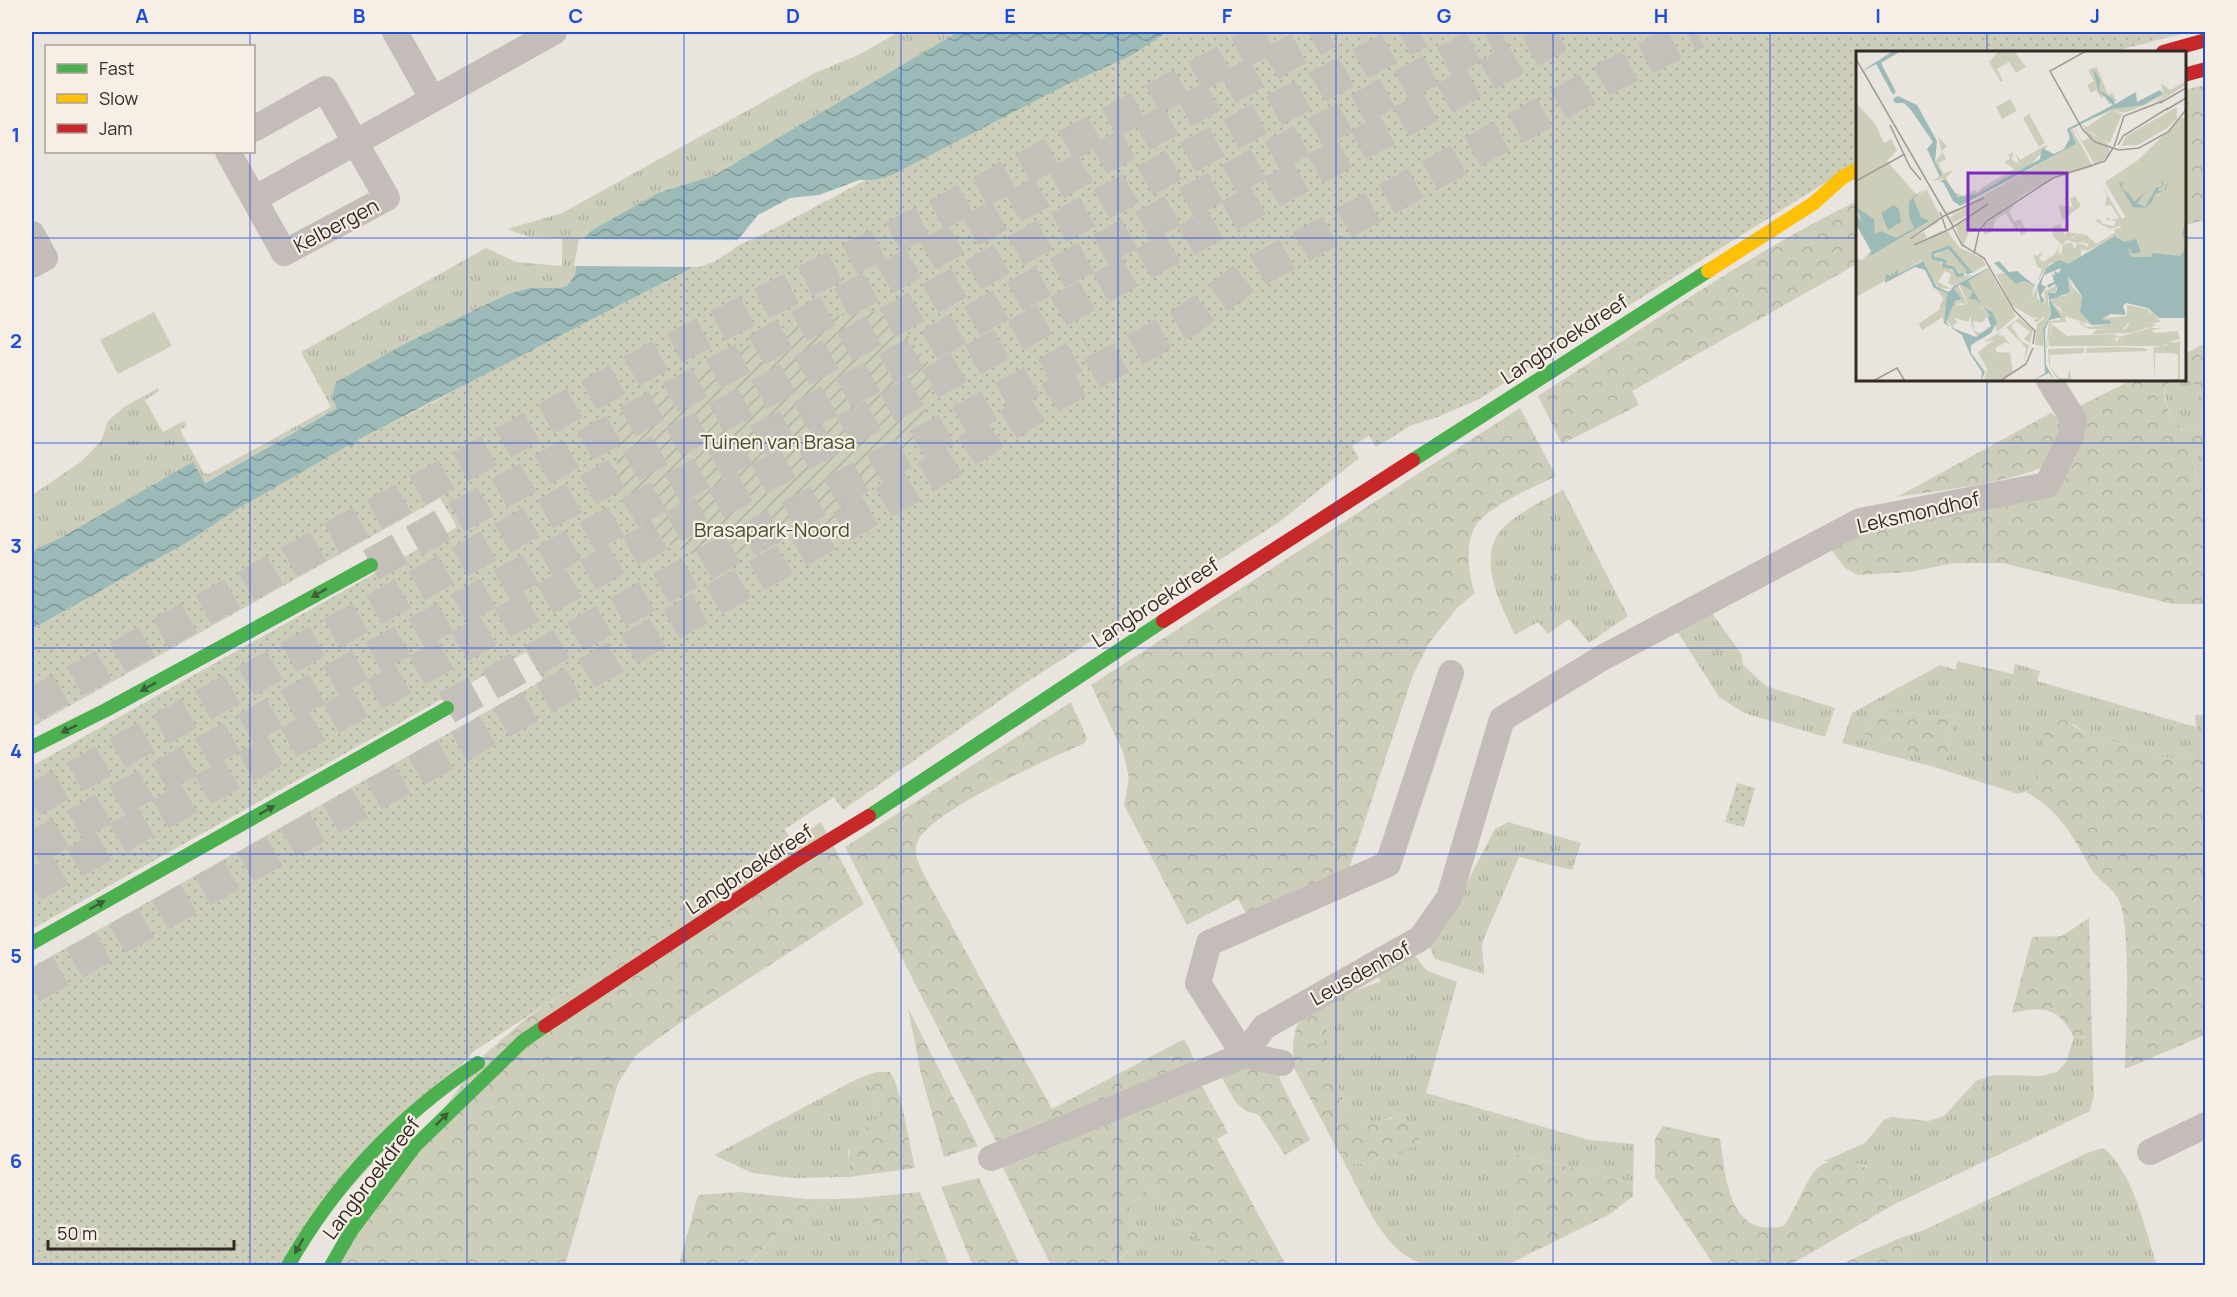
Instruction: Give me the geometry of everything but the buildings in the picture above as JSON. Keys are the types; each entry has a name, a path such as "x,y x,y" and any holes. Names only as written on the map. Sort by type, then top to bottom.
{"main road":[{"path":"2166,51 2205,40"},
{"path":"2186,74 2205,69"},
{"name":"Langbroekdreef","path":"331,1266 351,1231 415,1146 522,1041 795,861 885,806 1082,672 1814,203 1843,177 1856,170"},
{"name":"Langbroekdreef","path":"1814,203 1850,192"},
{"path":"32,747 106,710 370,565"},
{"path":"32,943 447,708"},
{"name":"Langbroekdreef","path":"288,1266 334,1191 421,1102 497,1050 522,1041"}],"street":[{"path":"395,32 432,99"},
{"path":"254,199 554,32"},
{"name":"Kelbergen","path":"229,153 284,253 387,198 325,89 255,128"},
{"path":"32,234 45,258 32,265"},
{"name":"Leksmondhof","path":"1660,627 1860,521 2047,485 2070,436 2074,420 2050,381"},
{"name":"Leusdenhof","path":"1244,1054 1264,1027 1421,938 1449,898 1502,719 1602,658 1660,627"},
{"path":"1244,1054 1198,983 1209,943 1388,864 1451,673"},
{"path":"991,1158 1244,1054 1282,1063"},
{"path":"2150,1152 2205,1125"}],"green space":[{"path":"899,32 958,32 715,175 658,193 592,230 579,243 575,275 567,286 529,288 508,294 410,341 336,382 337,408 204,483 193,463 62,537 32,551 32,495 82,461 101,441 108,421 124,407 158,388 159,391 145,400 163,432 184,421 187,426 180,430 204,473 209,474 331,407 301,352 486,248 516,262 562,266 562,238 529,237 507,229 562,213 815,73 858,55"},
{"name":"Brasapark-Noord","path":"1146,32 2189,32 2115,51 1856,51 1856,164 1479,399 1438,417 1412,425 1376,447 1369,436 1352,446 1359,458 1278,523 1025,683 843,810 834,797 785,829 793,844 474,1051 281,1265 32,1265 32,967 543,680 526,652 32,929 32,766 457,527 440,498 32,727 32,629 188,542 234,511 347,445 354,445 354,442 432,403 557,332 775,228"},
{"path":"2205,85 2205,220 2186,225 2186,90"},
{"path":"1856,202 1856,265 1632,391 1639,405 1562,444 1538,396 1735,269"},
{"name":"Tuinen van Brasa","path":"891,309 935,375 914,448 828,531 708,560 648,537 615,490 620,413 720,359 805,320"},
{"path":"154,312 172,346 118,374 100,340"},
{"path":"2205,343 2205,399 2197,396 2193,382 2186,378 2186,353"},
{"path":"2186,378 2193,382 2197,396 2205,399 2205,422 2183,431 2169,410 2165,398 2165,384 2170,381 2186,381"},
{"path":"2130,381 2171,381 2165,385 2165,399 2168,410 2183,431 2205,422 2205,446 2197,451 2192,462 2205,507 2205,604 2173,604 2002,563 1955,563 1910,572 1858,575 1845,568 1831,549 1844,540 2068,469 2077,454 2075,408"},
{"path":"1520,408 1556,476 1502,503 1476,525 1469,549 1471,577 1475,593 1458,607 1429,643 1413,675 1349,869 1254,927 1238,899 1187,925 1124,805 1129,778 1123,752 1091,685"},
{"path":"2051,413 2060,420 2060,446 2053,460 2042,467 1979,485 1897,497"},
{"path":"2205,446 2205,507 2192,461 2197,451"},
{"path":"1563,490 1628,616 1589,643 1569,619 1548,634 1538,622 1515,635 1493,578 1492,549 1497,536 1520,514"},
{"path":"1712,613 1742,655 1743,665 1766,686 1835,708 1825,737 1744,713 1719,697 1677,631"},
{"path":"1957,661 2013,674 2015,664 2040,671 2037,681 2196,727 2195,715 2205,715 2205,756 2184,759 2163,757 2133,746 2089,736 2073,724 2044,736 2042,762 2037,779 2026,791 2018,794 1934,767 1842,743 1852,713 1940,665 1956,670","holes":["1875,711 1954,717 1945,763 1864,735"]},
{"path":"1071,702 1087,738 1085,743 993,787 943,816 926,830 917,843 918,862 1052,1109 1184,1039 1198,1067 1001,1151 845,847"},
{"path":"1875,711 1954,717 1945,764 1864,735"},
{"path":"2063,719 2089,736 2133,746 2163,757 2184,759 2205,756 2205,1035 2125,1069 2127,953 2122,910 2117,897 2093,871 2064,824 2047,807 2026,792 2036,777 2046,727"},
{"path":"1737,783 1755,788 1744,827 1725,822"},
{"path":"821,822 864,904 677,1025 637,1054 618,1083 565,1265 325,1266 484,1055 528,1017"},
{"path":"1508,822 1581,843 1572,870 1519,857 1482,943 1484,974 1435,959 1428,943 1452,911 1495,829"},
{"path":"2089,918 2092,1038 2074,1037 2061,1019 2048,1011 2033,1010 2012,1013 2032,937 2062,936"},
{"path":"1413,953 1426,970 1457,982 1426,1093 1589,1140 1634,1144 1633,1184 1514,1153 1515,1261 1505,1266 1444,1267 1427,1265 1412,1259 1387,1238 1377,1224 1345,1164 1381,1163 1393,1117 1361,1127 1349,1109 1326,1058 1324,1036 1331,1019 1325,1002 1381,981 1376,974"},
{"path":"1325,1002 1331,1015 1325,1040 1327,1057 1338,1089 1355,1118 1362,1127 1398,1118 1420,1126 1418,1144 1381,1163 1345,1164 1294,1068 1293,1045 1296,1027 1310,1010"},
{"path":"908,1008 978,1146 944,1157 921,1074"},
{"path":"2074,1037 2092,1038 2094,1094 2090,1111 1893,1205 1890,1185 1865,1165 1824,1161 1865,1143 1884,1120 1892,1117 1928,1121 1944,1116 1976,1081 1993,1075 2042,1076 2057,1072 2066,1062"},
{"path":"1233,1064 1279,1072 1280,1080 1310,1140 1285,1155 1259,1115 1246,1111 1236,1103 1218,1071"},
{"path":"876,1072 890,1072 894,1078 915,1168 850,1177 851,1146 858,1135 880,1114 875,1094 868,1084 855,1080"},
{"path":"1198,1079 1228,1133 1217,1139 1286,1265 1215,1265 1202,1241 1178,1223 1152,1189 1129,1205 1139,1240 1112,1265 1051,1265 1001,1164"},
{"path":"855,1080 868,1084 875,1094 880,1114 848,1151 850,1177 791,1178 752,1173 714,1155"},
{"path":"1663,1126 1720,1139 1726,1177 1734,1203 1749,1222 1761,1227 1784,1226 1810,1178 1817,1168 1827,1162 1840,1161 1858,1164 1883,1173 1890,1185 1893,1205 1790,1265 1714,1265 1655,1177 1655,1139"},
{"path":"2104,1148 2124,1173 2131,1187 2157,1265 1908,1265 1900,1238 1924,1230 2087,1153"},
{"path":"1513,1153 1633,1184 1633,1196 1610,1214 1515,1261"},
{"path":"979,1178 1020,1265 973,1265 970,1259 941,1187"},
{"path":"1152,1189 1178,1223 1202,1241 1215,1265 1112,1266 1139,1240 1129,1205"},
{"path":"739,1192 807,1199 831,1199 777,1234 747,1265 679,1265 698,1195"},
{"path":"920,1192 949,1265 906,1265 903,1257 868,1217 860,1198"},
{"path":"860,1198 868,1217 903,1257 906,1265 747,1266 777,1234 831,1199"},
{"path":"1900,1238 1908,1265 1839,1265"}],"water":[{"path":"958,32 1167,32 1132,55 1066,85 892,175 874,180 859,180 819,195 790,198 758,215 732,247 354,442 354,445 347,446 234,511 188,542 32,629 32,551 62,537 193,462 205,483 337,408 332,398 336,382 410,341 508,294 529,288 567,286 575,275 579,243 592,230 658,193 715,175"}],"pier":[{"path":"579,239 739,240 734,249 714,262 699,267 574,266"}],"tunnel":[{"path":"32,705 672,349 935,216 1279,32"},
{"path":"371,565 1328,32"},
{"path":"32,801 1023,247 1419,32"},
{"path":"32,849 1043,281 1501,32"},
{"path":"32,886 1276,190 1566,32"},
{"path":"32,987 459,747 914,485 1053,396 1188,320 1246,277 1614,74 1697,32"},
{"path":"447,708 1090,349"}],"traffic: fast":[{"path":"1413,460 1708,271"},
{"path":"32,747 106,710 371,565"},
{"path":"869,816 1163,621"},
{"path":"32,943 447,708"},
{"path":"331,1266 351,1231 415,1146 523,1041 545,1026"},
{"path":"288,1266 326,1206 371,1153 421,1106 478,1063"}],"traffic: slow":[{"path":"1708,271 1814,203 1843,177 1856,170"}],"traffic: jam":[{"path":"2167,51 2206,40"},
{"path":"2186,74 2206,69"},
{"path":"1163,621 1413,460"},
{"path":"545,1026 795,861 869,816"}]}
